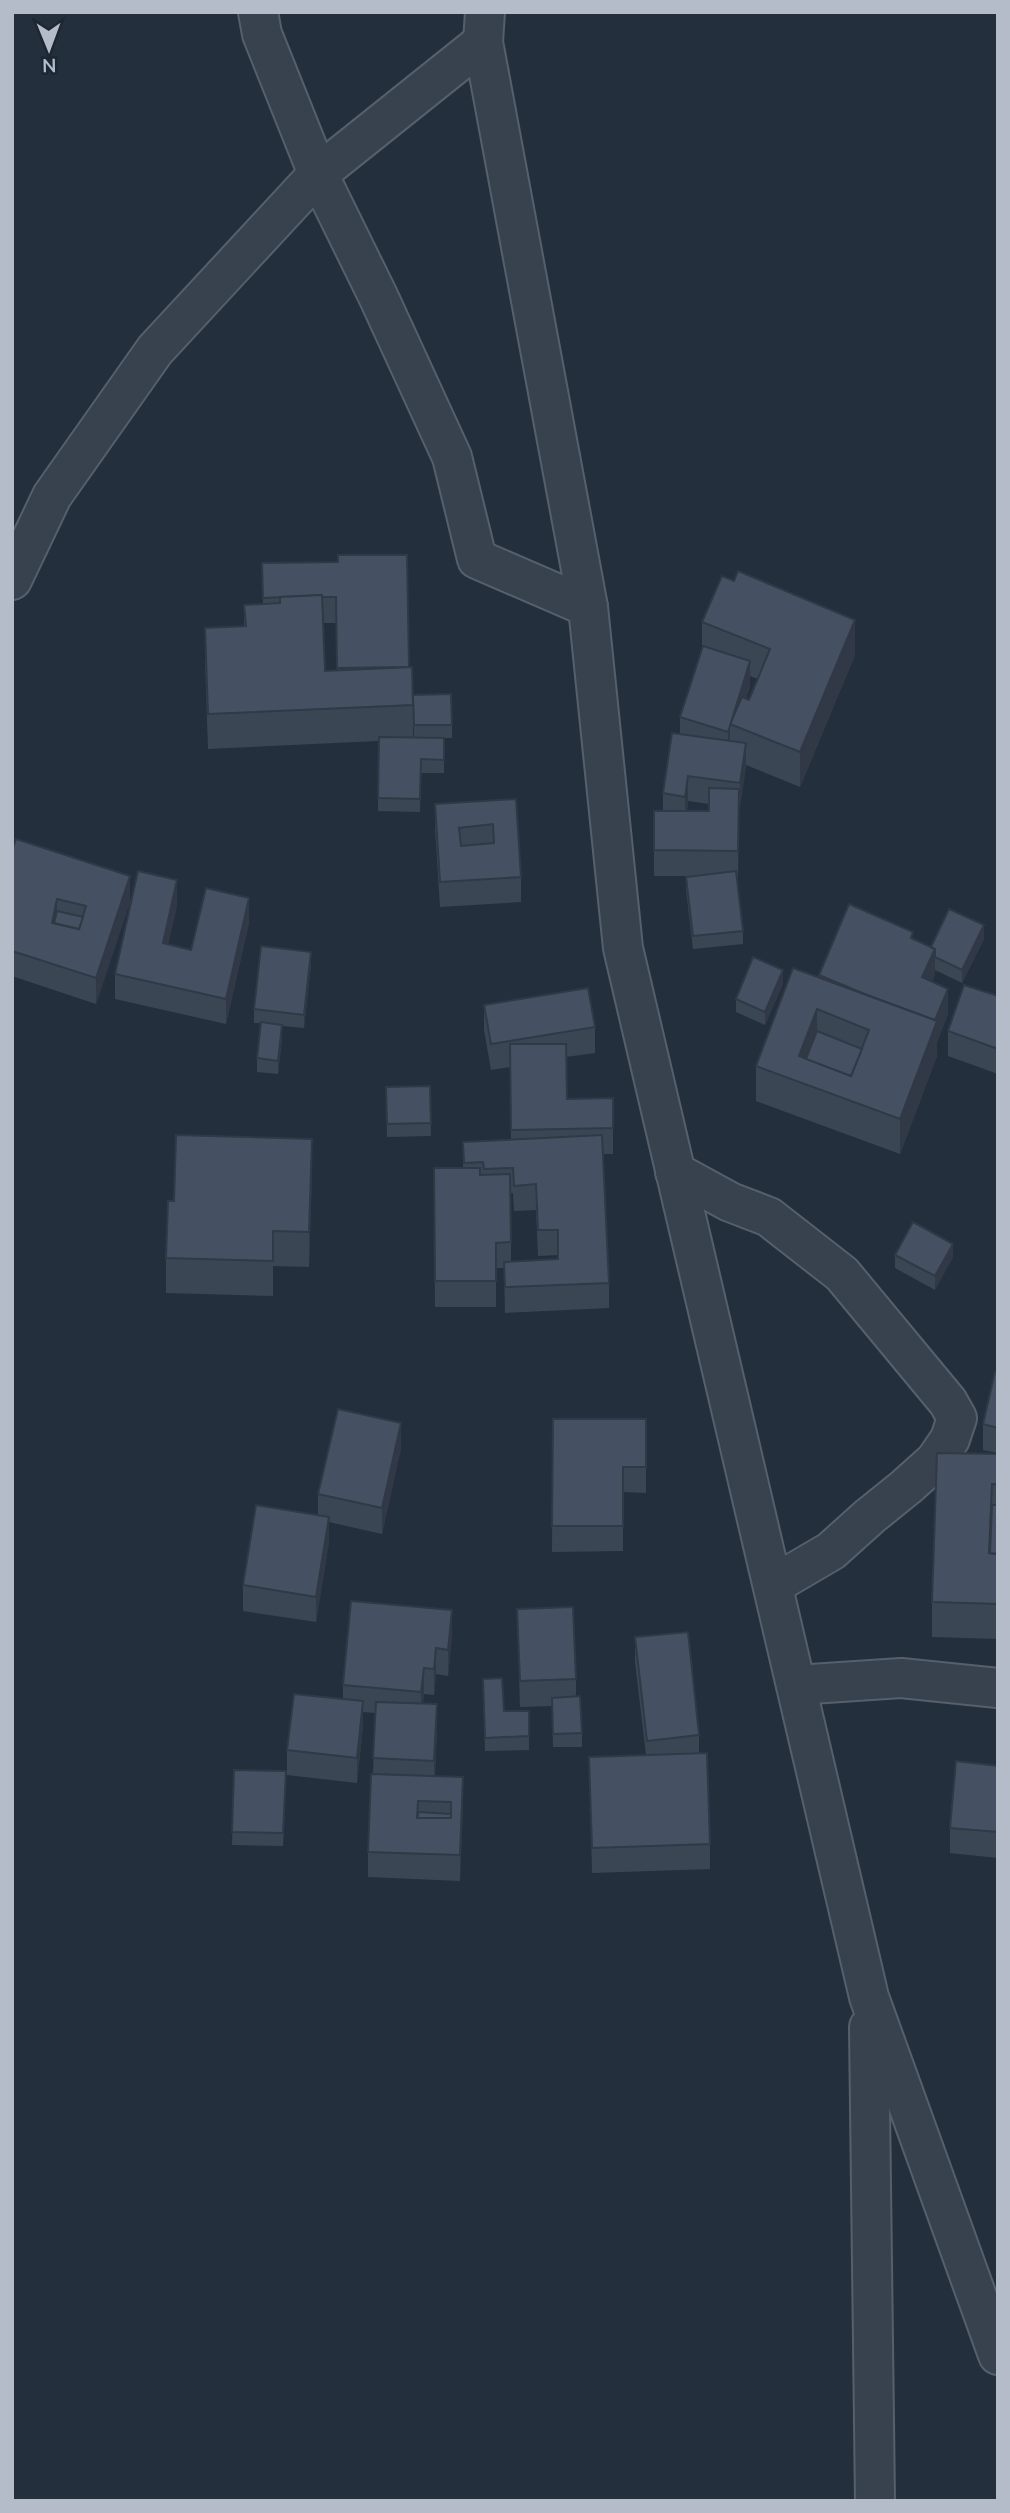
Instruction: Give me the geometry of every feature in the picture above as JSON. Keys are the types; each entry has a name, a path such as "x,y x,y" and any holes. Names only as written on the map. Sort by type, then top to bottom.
{"street":[{"path":"258,12 262,34 318,174 452,457 477,559 589,607"},
{"path":"12,580 52,496 155,350 318,174 484,27"},
{"path":"484,27 589,607 623,948 869,1997 998,2355"},
{"path":"675,1172 730,1202 769,1217 842,1274 948,1402 957,1418 950,1439 935,1461 831,1551 773,1586"},
{"path":"796,1685 901,1678 998,1688"},
{"path":"869,1997 875,2501"}],"building":[{"path":"338,555 407,555 409,667 337,668 336,597 322,595 263,598 262,563 338,562"},
{"path":"738,571 855,620 800,752 730,724 742,697 749,700 770,649 702,622 722,576 734,581"},
{"path":"322,595 325,671 412,667 413,705 208,714 205,628 246,626 244,605 280,603 280,597"},
{"path":"703,646 750,661 728,732 680,717"},
{"path":"451,694 452,725 414,725 413,695"},
{"path":"672,733 746,743 740,783 688,776 685,797 663,793"},
{"path":"379,737 444,738 444,760 421,759 420,799 378,798"},
{"path":"709,788 739,789 738,851 654,850 654,811 709,811"},
{"path":"516,799 521,877 440,882 435,804","holes":["493,824 494,843 461,846 459,828"]},
{"path":"16,839 130,876 96,978 12,951 12,850","holes":["57,899 86,906 79,929 52,923"]},
{"path":"138,871 177,880 163,943 191,950 206,888 249,898 226,999 115,974"},
{"path":"736,871 743,931 693,936 686,877"},
{"path":"849,904 913,932 911,938 935,949 922,977 948,989 935,1020 819,975"},
{"path":"949,909 984,925 962,970 935,957 935,949 931,947"},
{"path":"57,911 83,917 79,929 54,923"},
{"path":"261,946 311,952 304,1015 254,1009"},
{"path":"753,957 783,970 765,1012 736,999"},
{"path":"793,968 937,1021 900,1119 756,1066","holes":["817,1009 869,1030 851,1076 799,1056"]},
{"path":"964,985 998,996 998,1049 948,1031"},
{"path":"588,988 595,1027 491,1044 484,1005"},
{"path":"261,1022 282,1025 278,1061 257,1058"},
{"path":"817,1031 862,1049 851,1076 806,1059"},
{"path":"510,1044 566,1044 567,1099 613,1098 613,1128 511,1130"},
{"path":"430,1086 431,1123 387,1124 386,1087"},
{"path":"176,1135 312,1139 309,1232 273,1231 273,1261 166,1258 168,1201 174,1201"},
{"path":"602,1135 609,1283 505,1287 504,1262 558,1259 558,1230 538,1230 536,1184 514,1186 513,1168 484,1169 483,1162 464,1163 463,1142"},
{"path":"434,1168 480,1168 480,1175 510,1174 511,1242 496,1243 496,1281 435,1281"},
{"path":"913,1222 953,1244 935,1276 895,1255"},
{"path":"995,1372 998,1373 998,1428 983,1424"},
{"path":"338,1409 401,1423 382,1508 318,1494"},
{"path":"553,1419 646,1419 646,1467 623,1467 623,1526 552,1526"},
{"path":"937,1453 998,1454 998,1484 992,1484 989,1553 998,1554 998,1604 932,1602"},
{"path":"256,1505 329,1517 316,1597 243,1585"},
{"path":"992,1505 998,1505 998,1554 990,1553"},
{"path":"351,1601 452,1610 448,1650 436,1648 434,1669 424,1668 421,1692 343,1685"},
{"path":"573,1607 576,1679 520,1681 517,1609"},
{"path":"688,1632 699,1735 647,1741 635,1637"},
{"path":"502,1678 504,1711 529,1711 529,1736 485,1738 483,1679"},
{"path":"294,1694 363,1701 357,1758 287,1750"},
{"path":"580,1696 582,1733 553,1734 552,1698"},
{"path":"376,1702 437,1704 434,1761 373,1758"},
{"path":"707,1753 710,1844 592,1848 589,1757"},
{"path":"956,1761 998,1766 998,1832 950,1828"},
{"path":"234,1770 286,1771 283,1833 232,1832"},
{"path":"371,1774 463,1777 460,1855 368,1852","holes":["418,1801 451,1802 451,1818 417,1818"]},
{"path":"418,1812 451,1814 451,1818 418,1818"}]}
